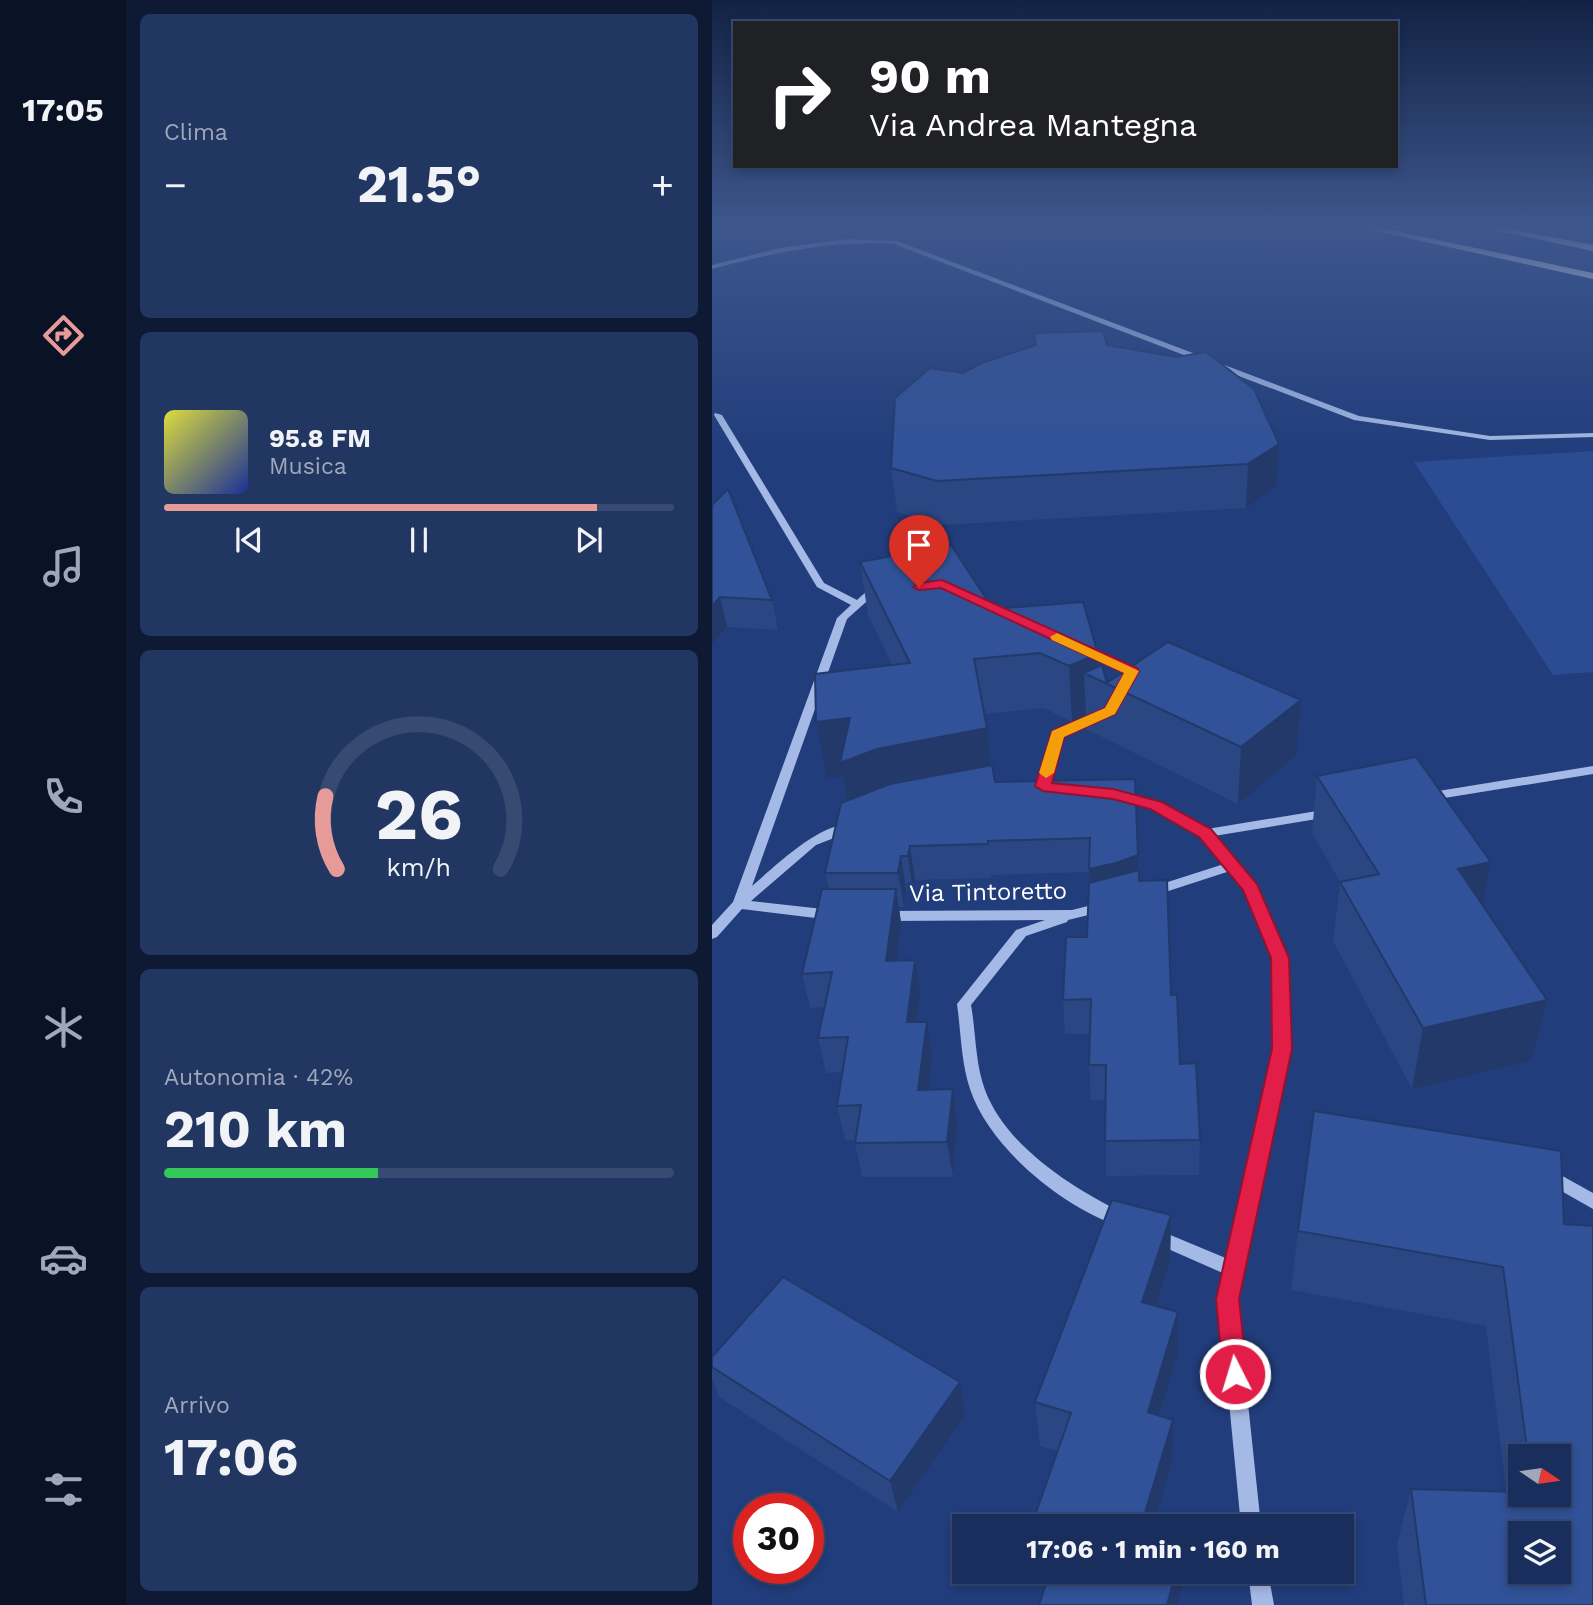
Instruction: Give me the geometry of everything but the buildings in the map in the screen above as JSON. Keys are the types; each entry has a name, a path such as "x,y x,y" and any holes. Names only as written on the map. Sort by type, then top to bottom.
{"street":[{"path":"1055,303 1357,418 1490,439 1593,435"},
{"path":"718,415 820,584 858,604"},
{"path":"739,904 842,618 872,592 896,589"},
{"path":"1072,644 1132,671 1121,691"},
{"path":"1043,787 1057,734 1110,711"},
{"path":"1419,798 1593,770"},
{"path":"1113,794 1156,806 1205,833 1251,888 1280,958 1282,1049 1228,1299 1250,1514"},
{"path":"1205,833 1339,811"},
{"path":"712,934 739,904 812,842 857,825"},
{"name":"Via Tintoretto","path":"873,916 1072,915 1126,901 1232,866"},
{"path":"739,904 822,915 847,915"},
{"path":"1072,915 1021,933 964,1004 978,1093 1015,1150 1086,1204 1234,1270"},
{"path":"1533,1166 1593,1202"},
{"path":"1260,1584 1263,1605"}],"shaded area":[{"path":"1593,451 1593,672 1553,675 1414,462"}],"slow traffic":[{"path":"1046,773 1057,734 1110,711 1132,671 1057,637"}],"route":[{"path":"919,587 942,584 1132,671 1110,711 1057,734 1043,786 1113,794 1156,806 1205,833 1251,888 1280,958 1282,1049 1228,1299 1235,1374"}]}
